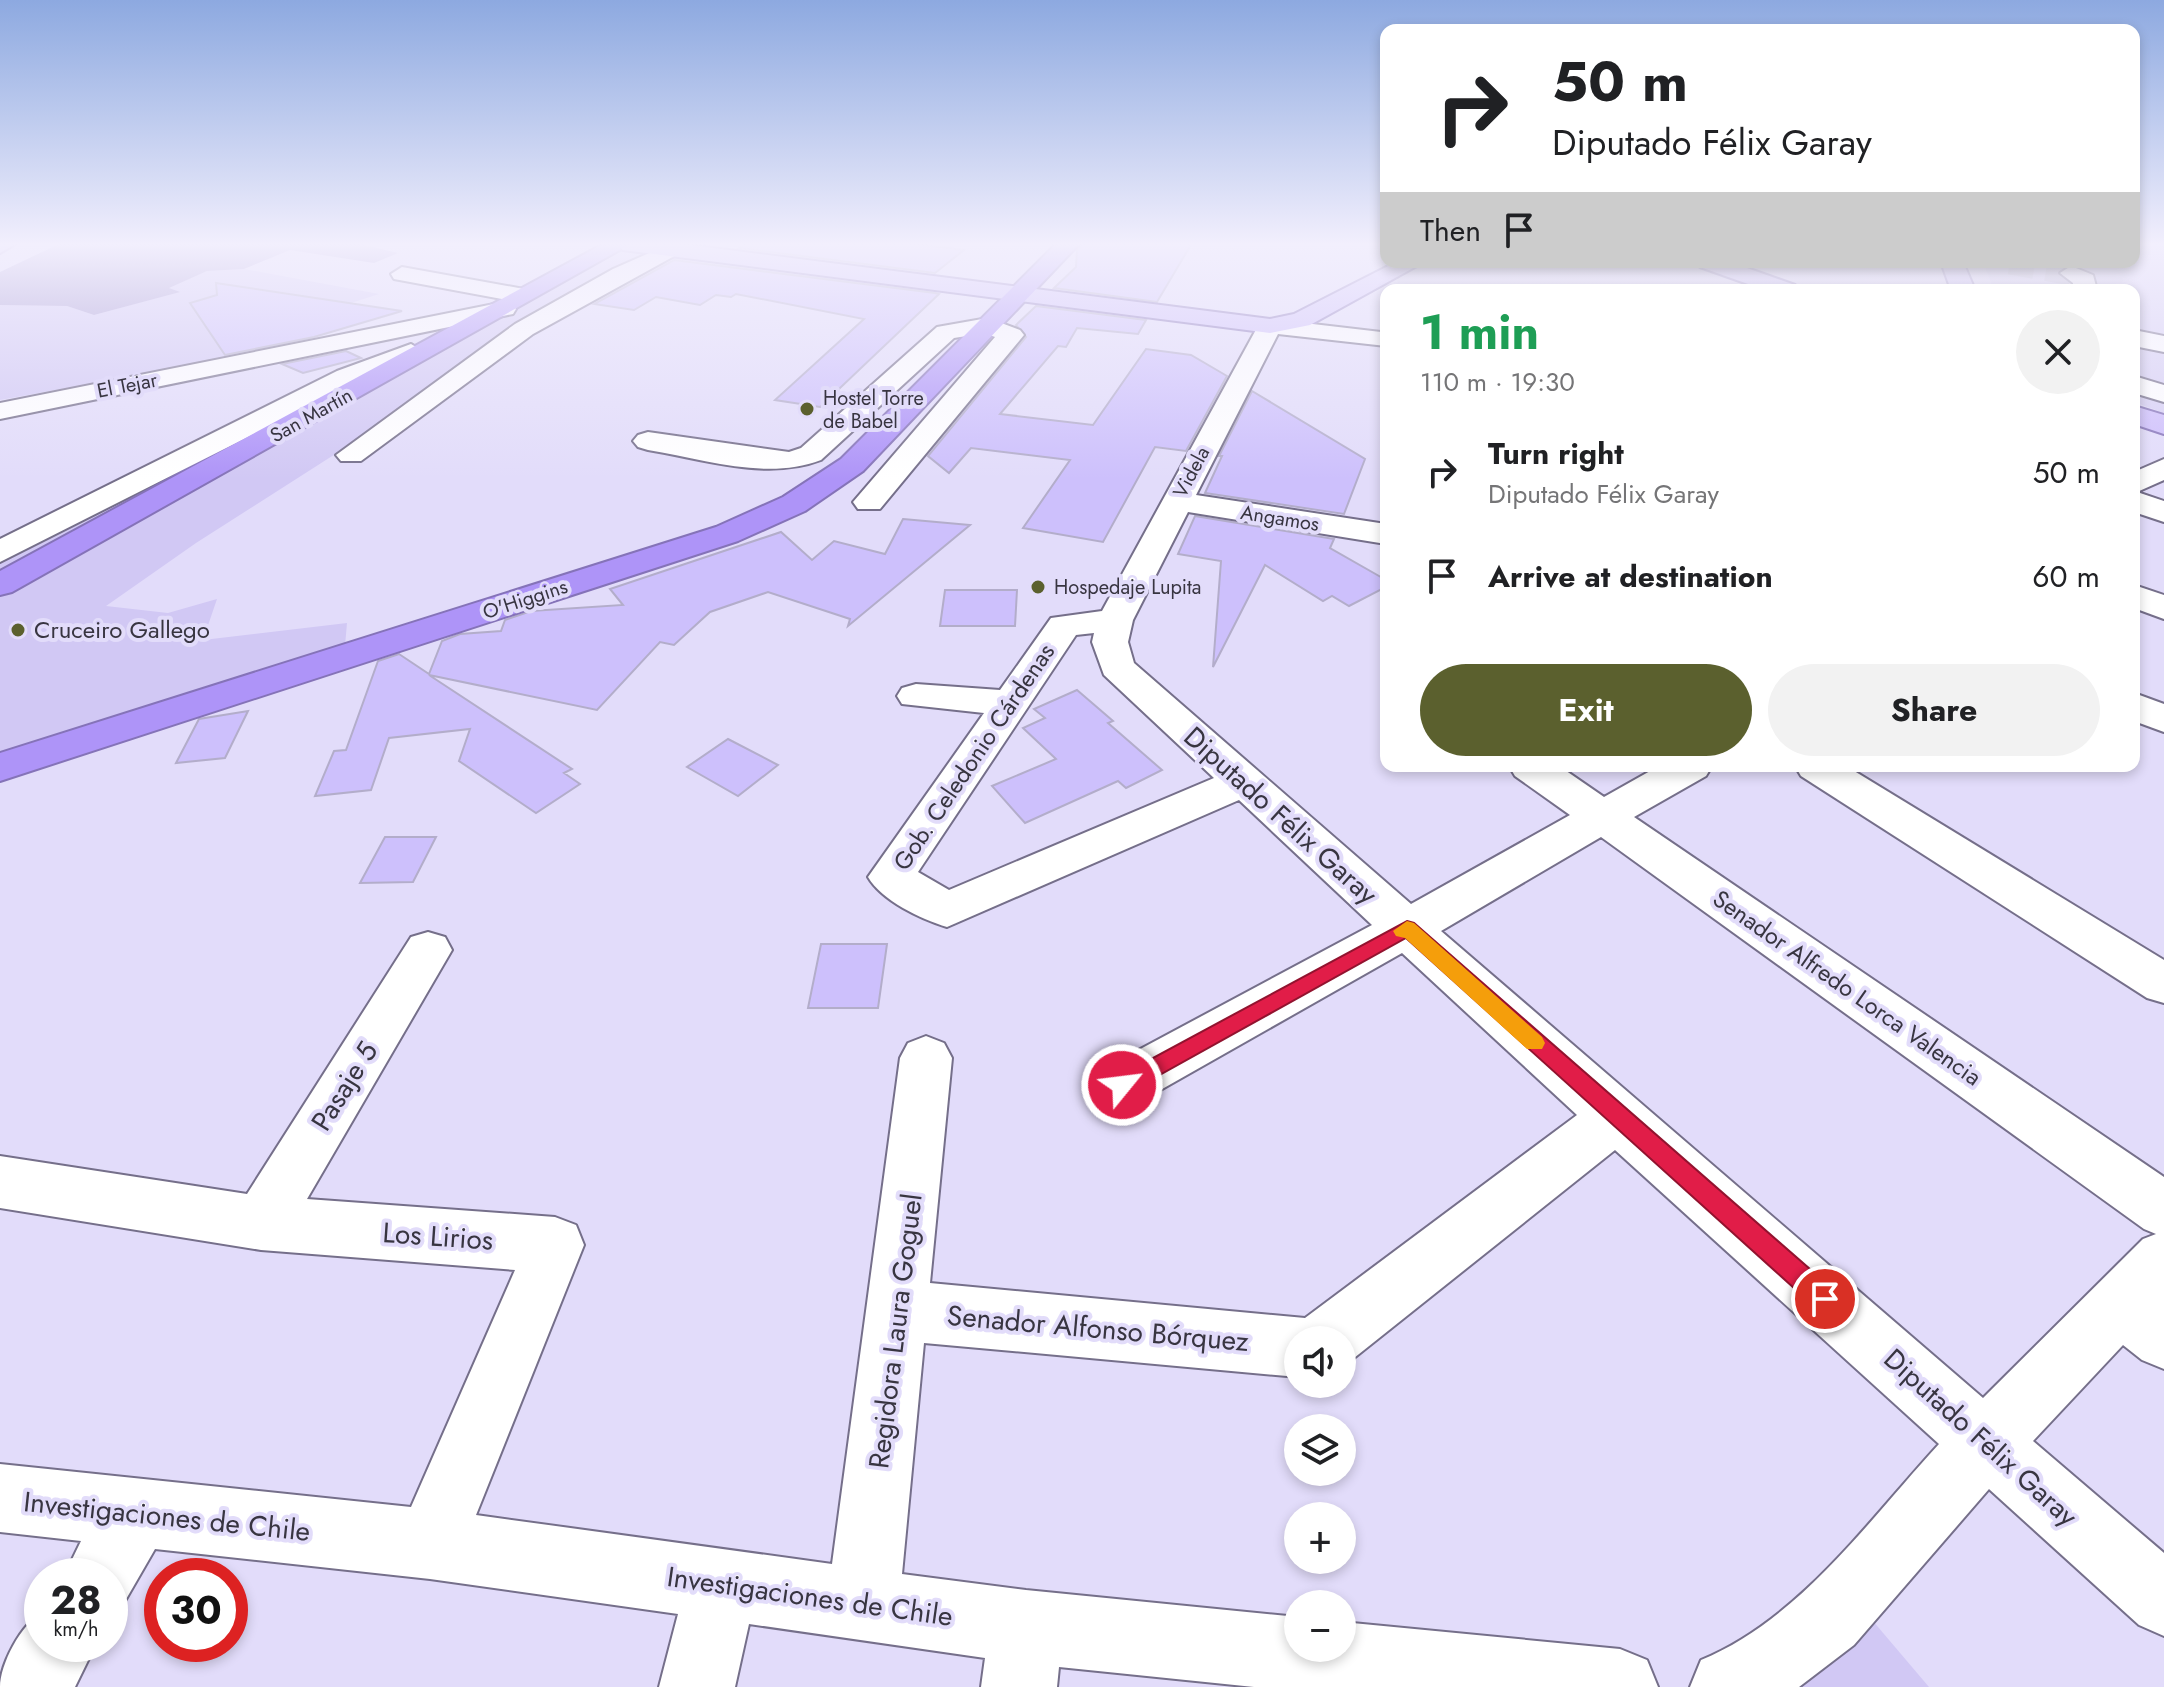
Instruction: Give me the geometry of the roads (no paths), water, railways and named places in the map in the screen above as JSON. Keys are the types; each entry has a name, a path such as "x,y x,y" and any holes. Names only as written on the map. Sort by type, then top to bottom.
{"highway":[{"name":"San Martín","path":"0,585 477,322"},
{"name":"O'Higgins","path":"0,767 763,520 821,488 852,465 991,322"}],"main road":[{"path":"1237,322 1270,326 1292,322"},
{"path":"2140,416 2164,425"}],"street":[{"name":"El Tejar","path":"0,411 431,322"},
{"path":"351,455 540,322"},
{"path":"1348,322 1380,339"},
{"path":"648,441 772,461 792,461 811,454 946,332 988,325 1011,335 869,502"},
{"path":"1270,326 1380,340"},
{"name":"Videla","path":"1115,620 1175,501 1270,326"},
{"path":"2140,339 2164,344"},
{"name":"El Tejar","path":"348,341 392,343 417,353"},
{"name":"San Martín","path":"0,552 346,377 417,353"},
{"path":"2140,386 2164,394"},
{"path":"2140,481 2164,468"},
{"name":"Angamos","path":"1175,501 1380,533"},
{"path":"2140,503 2164,512"},
{"path":"2140,598 2164,608"},
{"name":"Gob. Celedonio Cárdenas","path":"1115,620 1064,626 891,877 947,910 1243,782"},
{"name":"Diputado Félix Garay","path":"1115,620 1110,642 1117,667 1616,1117 2164,1600"},
{"path":"916,696 1011,703"},
{"path":"2140,708 2164,720"},
{"name":"Senador Alfredo Lorca Valencia","path":"1538,772 2164,1210"},
{"path":"1122,1085 1407,928 1680,772"},
{"path":"1826,772 2164,984"},
{"name":"Pasaje 5","path":"261,1223 428,950"},
{"name":"Regidora Laura Goguel","path":"863,1603 926,1058"},
{"path":"1345,1326 1616,1117"},
{"name":"Los Lirios","path":"0,1182 261,1223 555,1245 430,1544"},
{"path":"1728,1687 1740,1686 1828,1619 1987,1441 2142,1321 2164,1259"},
{"name":"Senador Alfonso Bórquez","path":"897,1310 1284,1345"},
{"name":"Investigaciones de Chile","path":"0,1498 430,1544 863,1603 1023,1657 1620,1687"},
{"path":"111,1558 138,1513"},
{"path":"697,1687 722,1583"},
{"path":"33,1687 48,1662"}],"place":[{"name":"Hostel Torre de Babel","path":"807,409"},
{"name":"Hospedaje Lupita","path":"1038,587"},
{"name":"Cruceiro Gallego","path":"18,630"}]}
